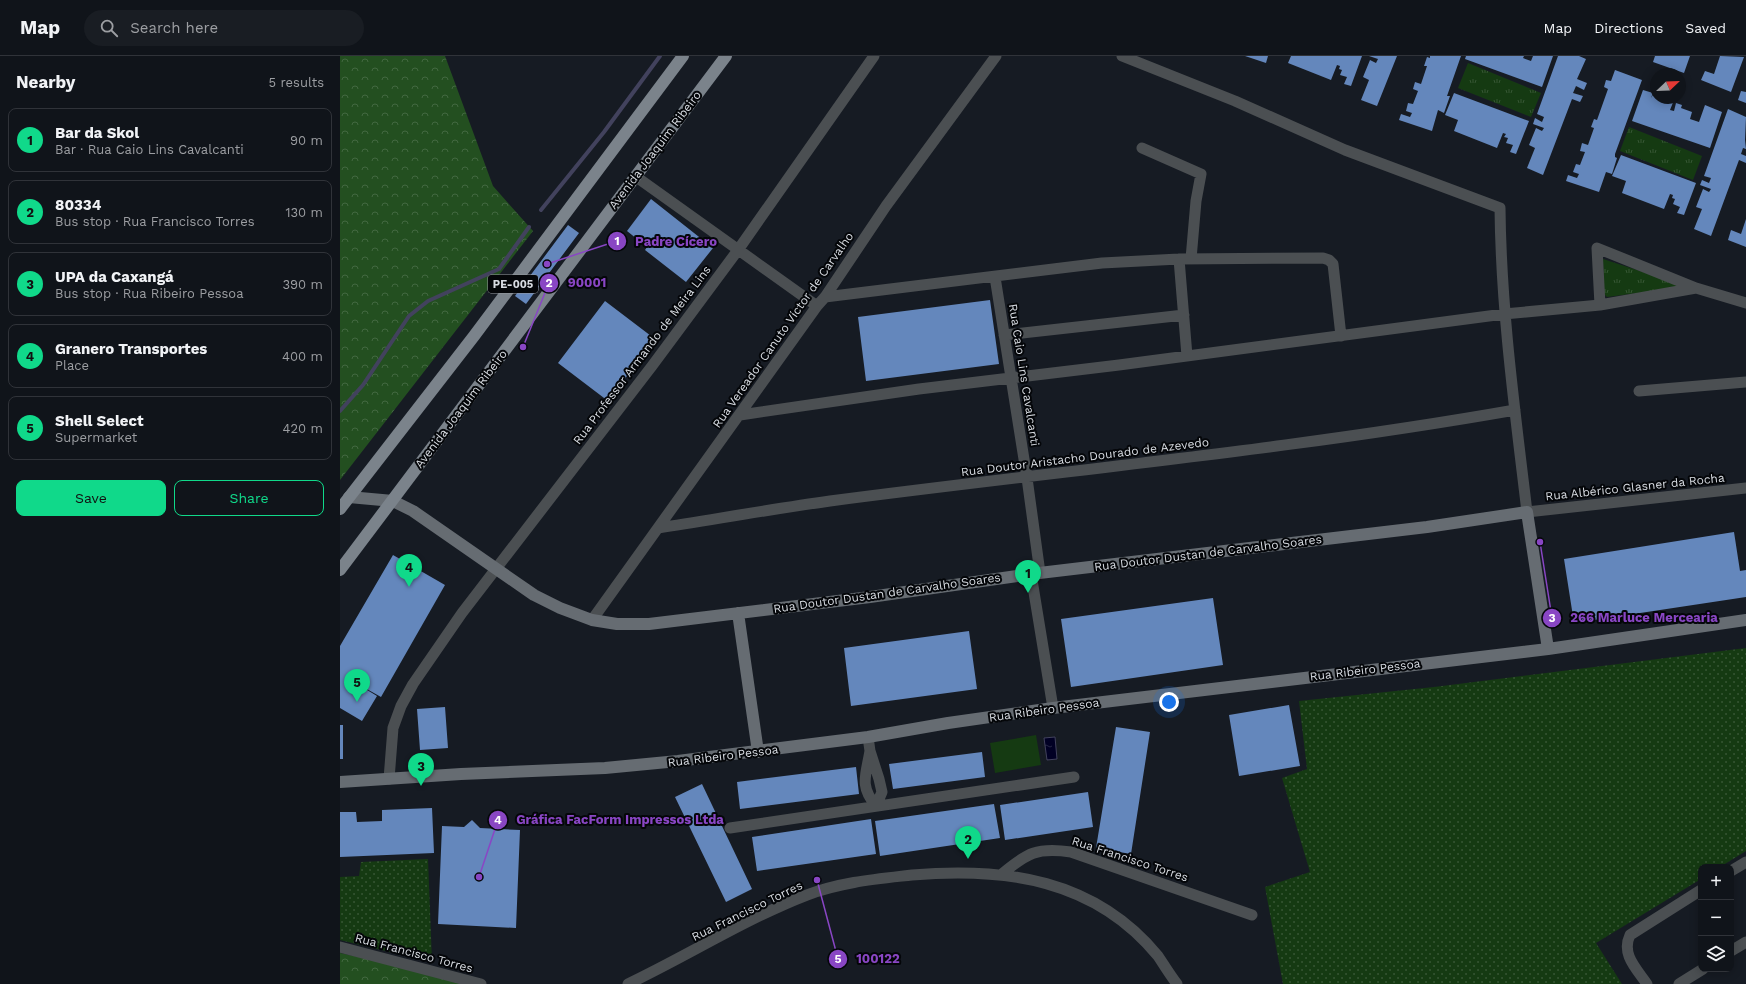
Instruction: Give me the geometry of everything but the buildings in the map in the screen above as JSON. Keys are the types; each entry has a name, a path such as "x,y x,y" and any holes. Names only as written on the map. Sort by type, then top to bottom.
{"main road":[{"name":"PE-005","path":"340,509 483,324 683,56"},
{"name":"Avenida Joaquim Ribeiro","path":"340,570 726,56"},
{"name":"Rua Doutor Dustan de Carvalho Soares","path":"350,497 393,501 413,511 455,538 534,595 560,608 592,620 617,624 649,624 1036,573 1310,542 1527,512"},
{"path":"1527,512 1548,649"},
{"path":"738,613 758,752"},
{"name":"Rua Ribeiro Pessoa","path":"340,782 389,778 605,768 758,752 868,737 948,723 1053,708 1548,649 1746,620"}],"street":[{"name":"Rua Professor Armando de Meira Lins","path":"389,778 393,728 401,706 413,684 462,613 652,366 738,250 874,56"},
{"name":"Rua Vereador Canuto Víctor de Carvalho","path":"592,620 817,306 825,297 886,206 996,56"},
{"path":"1122,56 1235,101 1345,150 1500,208 1500,260 1504,314 1527,512"},
{"path":"1142,148 1201,174 1196,202 1191,259"},
{"path":"636,176 817,306"},
{"path":"1600,305 1597,248 1696,288 1746,303"},
{"path":"825,297 1102,263 1179,259 1324,258 1333,264 1341,336"},
{"path":"1179,259 1187,356"},
{"name":"Rua Caio Lins Cavalcanti","path":"995,277 1027,478 1036,573 1053,708"},
{"path":"740,415 1011,377 1187,356 1504,314 1600,305 1696,288"},
{"path":"1004,335 1184,315"},
{"path":"1639,391 1746,382"},
{"name":"Rua Doutor Aristacho Dourado de Azevedo","path":"658,528 830,502 1316,441 1515,410"},
{"name":"Rua Albérico Glasner da Rocha","path":"1527,512 1746,488"},
{"path":"868,737 870,751 882,792 876,806"},
{"path":"730,828 1074,777"},
{"name":"Rua Francisco Torres","path":"1002,874 1025,856 1038,851 1056,850 1071,852 1252,916"},
{"path":"1734,869 1746,862"},
{"name":"Rua Francisco Torres","path":"628,984 780,906 807,895 836,886 877,879 923,874 960,873 1002,874 1039,880 1079,895 1111,913 1137,934 1158,956 1177,984"},
{"path":"1647,984 1626,951 1626,943 1630,935 1637,929 1698,892"},
{"path":"1734,949 1746,942"},
{"name":"Rua Francisco Torres","path":"340,947 481,984"},
{"path":"1679,984 1698,972"}],"green space":[{"path":"340,56 445,56 493,186 533,231 340,480"},
{"path":"1468,63 1541,93 1531,117 1458,88"},
{"path":"1629,127 1702,156 1693,180 1620,151"},
{"path":"1603,259 1680,284 1678,288 1607,297 1604,294"},
{"path":"1746,648 1746,851 1725,864 1698,864 1698,881 1596,943 1622,984 1283,984 1265,887 1310,872 1282,778 1307,769 1299,701 1434,687"},
{"path":"1036,735 1041,765 995,773 990,743"},
{"path":"428,859 432,962 340,940 340,877 359,876 361,862"},
{"path":"340,953 463,979 463,984 340,984"}],"water":[{"path":"1055,737 1057,759 1047,760 1044,738"}],"waterway":[{"path":"541,210 604,132 660,56"},
{"path":"340,411 363,385 409,316 428,301 499,269 529,227"}],"place":[{"name":"Padre Cícero","path":"547,264"},
{"name":"90001","path":"523,347"},
{"name":"266 Marluce Mercearia","path":"1540,542"},
{"name":"Granero Transportes","path":"409,587"},
{"name":"Bar da Skol","path":"1028,593"},
{"name":"Shell Select","path":"357,702"},
{"name":"UPA da Caxangá","path":"421,786"},
{"name":"80334","path":"968,859"},
{"name":"Gráfica FacForm Impressos Ltda","path":"479,877"},
{"name":"100122","path":"817,880"}]}
